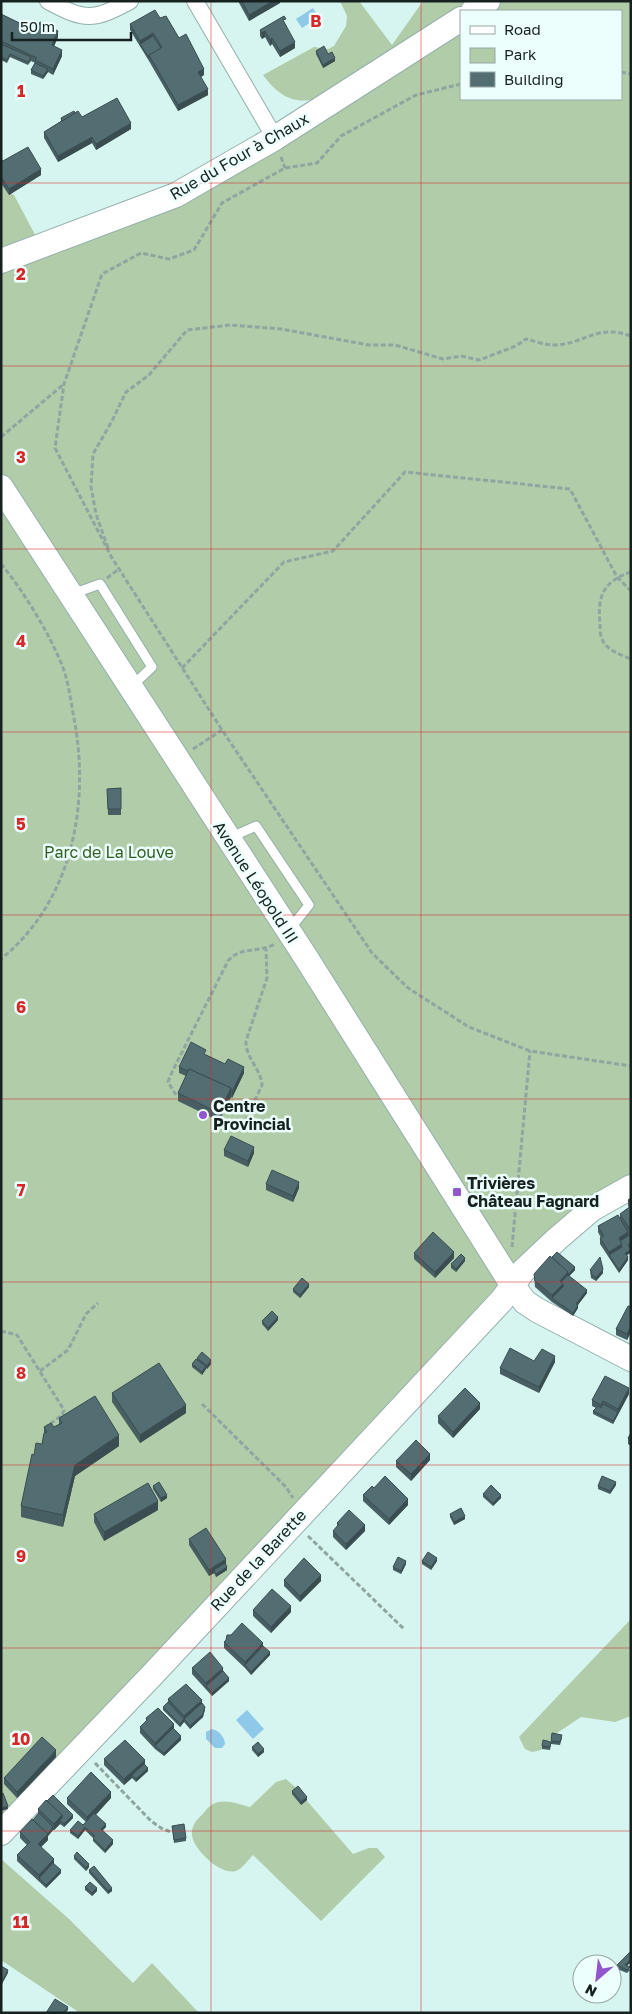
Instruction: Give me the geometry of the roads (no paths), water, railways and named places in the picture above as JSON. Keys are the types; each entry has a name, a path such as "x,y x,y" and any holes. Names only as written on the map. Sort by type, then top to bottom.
{"street":[{"path":"48,1 69,12 90,16 108,13 130,1"},
{"path":"195,1 275,138"},
{"path":"474,10 488,1"},
{"name":"Rue du Four à Chaux","path":"1,261 176,194 275,138 460,20"},
{"name":"Avenue Léopold III","path":"1,488 72,594 525,1302 631,1359"},
{"name":"Rue de la Barette","path":"5,1826 81,1749 294,1522 511,1282 592,1209 631,1187"}],"lane":[{"path":"228,838 256,826 308,905 289,933"}],"water":[{"path":"313,8 319,17 302,28 296,19"},
{"path":"247,1710 264,1729 253,1739 236,1720"},
{"path":"212,1729 219,1732 224,1739 225,1744 222,1748 215,1748 206,1739 206,1732"}],"place":[{"name":"Centre Provincial","path":"203,1115"},
{"name":"Trivières Château Fagnard","path":"457,1192"}],"park label":[{"name":"Parc de La Louve","path":"109,852"}]}
